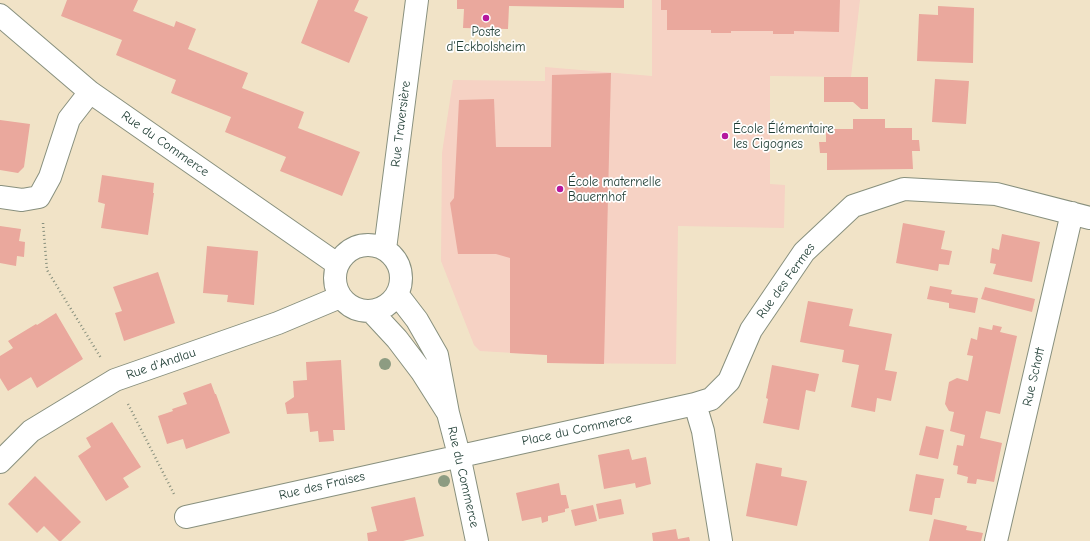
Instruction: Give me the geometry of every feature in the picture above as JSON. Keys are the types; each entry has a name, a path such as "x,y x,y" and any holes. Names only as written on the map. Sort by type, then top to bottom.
{"street":[{"name":"Rue Traversière","path":"385,249 416,0"},
{"name":"Rue du Commerce","path":"0,14 90,92 337,264"},
{"path":"0,197 22,200 38,197 50,177 69,119 90,92"},
{"name":"Rue des Fermes","path":"695,404 711,399 729,382 751,330 804,252 853,206 904,188 996,194 1081,215"},
{"name":"Rue Schott","path":"996,541 1081,215"},
{"path":"366,244 385,249 397,261 401,281 397,294 386,306 371,311 357,309 340,297 335,284 337,264 348,250 366,244"},
{"name":"Rue du Commerce","path":"397,294 417,320 437,355 448,413 459,455 477,541"},
{"name":"Rue d'Andlau","path":"0,462 31,431 115,380 278,323 340,297"},
{"name":"Rue du Commerce","path":"371,311 397,339 422,372 448,413"},
{"path":"695,404 704,431 721,541"},
{"name":"Place du Commerce","path":"459,455 695,404"},
{"name":"Rue des Fraises","path":"186,517 459,455"}],"path":[{"path":"38,197 44,227 47,270 115,380 186,517"}],"shaded area":[{"name":"École maternelle Bauernhof","path":"652,0 860,0 851,77 770,76 770,184 785,185 784,228 678,226 676,364 547,363 547,355 480,351 474,345 441,261 442,153 453,80 545,81 545,67 652,76"}],"building":[{"path":"67,0 138,0 133,11 174,27 176,21 196,29 188,49 248,73 242,88 304,112 298,128 360,152 342,196 280,171 286,157 225,132 231,117 171,93 176,80 116,55 122,40 61,16"},
{"path":"318,0 359,0 354,11 368,17 349,63 301,43"},
{"name":"Poste d'Eckbolsheim","path":"457,0 624,0 624,8 509,6 508,29 463,28 464,9 457,9"},
{"path":"661,0 840,0 839,32 794,31 794,34 773,34 773,31 731,31 731,33 711,33 711,30 667,30 667,10 661,10"},
{"path":"938,6 974,8 973,63 917,61 919,14 938,15"},
{"path":"611,73 604,364 547,363 547,355 510,353 510,258 496,254 458,254 450,203 454,198 459,100 494,99 496,147 551,147 552,75"},
{"path":"824,77 868,77 868,109 861,109 853,102 824,102"},
{"path":"935,79 969,81 966,124 932,122"},
{"path":"853,119 885,119 885,128 912,128 912,140 919,140 920,151 912,151 913,169 827,170 827,153 820,153 819,142 826,142 826,129 853,129"},
{"path":"0,120 30,124 24,167 18,173 0,170"},
{"path":"102,175 154,183 148,235 101,228 105,204 98,202"},
{"path":"903,223 945,231 941,249 952,251 949,265 939,264 938,271 896,263"},
{"path":"0,226 21,229 19,241 25,242 24,257 17,256 16,266 0,263"},
{"path":"1002,234 1040,242 1032,282 993,274 996,264 990,263 992,248 999,250"},
{"path":"207,246 258,251 254,305 227,302 228,295 203,293"},
{"path":"158,272 175,323 124,341 115,313 122,311 113,287"},
{"path":"930,286 952,290 951,294 978,298 975,313 949,308 949,303 927,299"},
{"path":"985,287 1035,299 1032,312 981,299"},
{"path":"808,301 853,309 849,326 892,334 885,370 897,372 891,401 877,398 875,412 851,407 859,365 842,362 844,350 800,342"},
{"path":"56,313 83,359 37,388 31,377 8,391 0,378 0,356 13,348 8,341"},
{"path":"993,325 1002,327 1000,332 1017,336 1000,414 986,411 980,438 1002,443 994,482 977,479 976,484 967,483 968,477 957,474 958,466 953,465 957,445 963,446 965,435 950,431 954,412 949,411 945,404 949,382 957,378 968,381 973,356 967,355 971,338 977,340 979,327 992,330"},
{"path":"341,360 345,430 333,430 334,441 319,442 318,431 310,432 308,413 287,414 285,403 294,397 293,381 307,380 306,362"},
{"path":"772,365 819,374 815,392 806,390 799,430 763,423 768,399 766,398"},
{"path":"211,383 230,433 186,449 183,439 167,444 158,416 187,404 183,393"},
{"path":"112,422 141,467 123,478 129,487 106,501 78,456 91,447 86,438"},
{"path":"926,426 944,430 938,459 919,455"},
{"path":"629,449 632,460 646,457 651,484 636,488 635,483 604,489 598,455"},
{"path":"756,463 782,468 781,476 807,481 797,526 746,516"},
{"path":"916,474 944,479 940,498 935,498 932,515 909,511"},
{"path":"35,476 81,522 61,541 59,541 44,526 37,533 8,504"},
{"path":"559,483 561,495 566,495 569,508 565,509 565,512 548,516 548,521 542,523 541,517 522,521 516,493"},
{"path":"415,497 424,536 403,541 368,541 367,533 377,531 371,507"},
{"path":"621,499 624,514 599,519 596,504"},
{"path":"593,505 597,521 575,526 571,510"},
{"path":"934,519 967,526 966,530 983,533 981,541 929,541"},
{"path":"676,529 678,539 689,537 690,541 653,541 652,533"}],"place":[{"name":"Poste d'Eckbolsheim","path":"486,18"},
{"name":"École Élémentaire les Cigognes","path":"725,136"},
{"name":"École maternelle Bauernhof","path":"560,189"}]}
